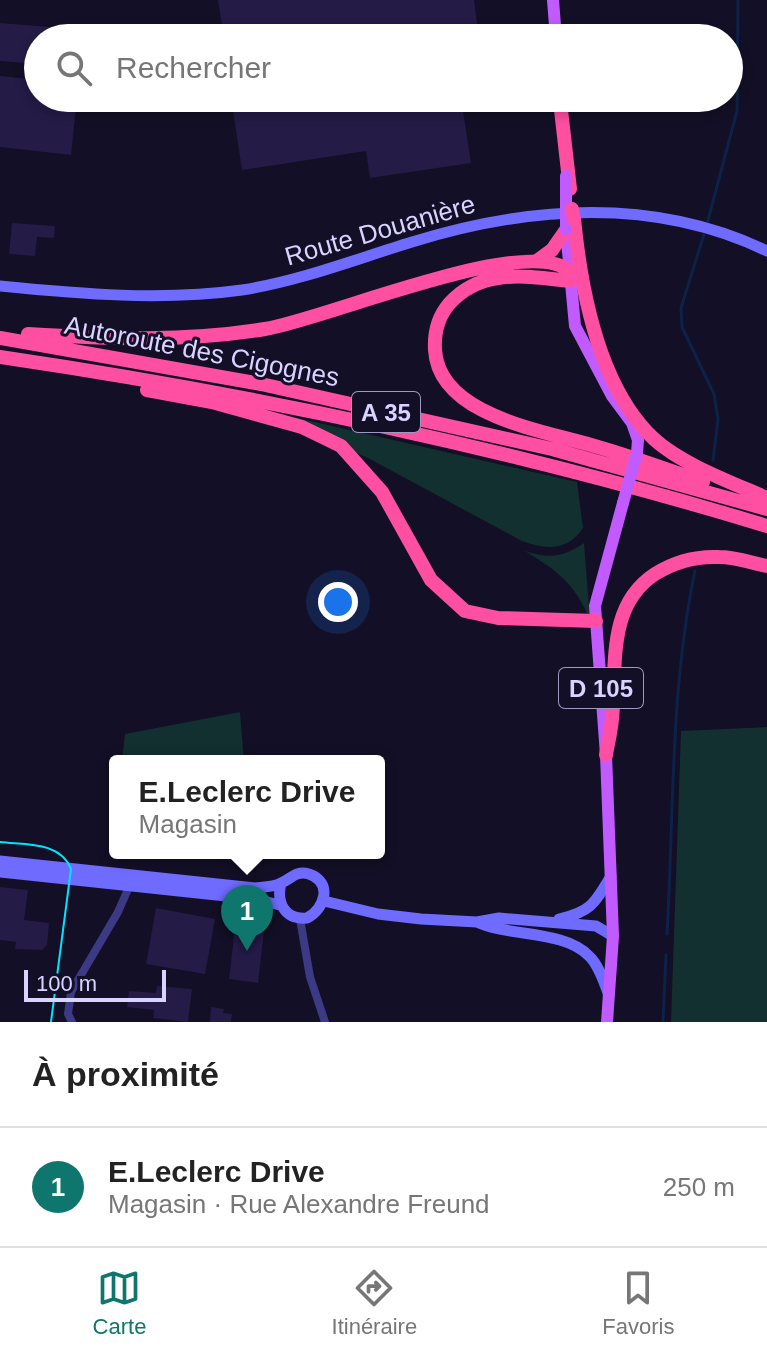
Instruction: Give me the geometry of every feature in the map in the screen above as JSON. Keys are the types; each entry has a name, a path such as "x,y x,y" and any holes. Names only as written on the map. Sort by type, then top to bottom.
{"highway":[{"path":"562,112 571,200 570,225 589,310 609,371 628,407 654,440 698,467 767,498"},
{"path":"537,261 552,250 570,225"},
{"path":"0,336 150,340 253,331 305,320 447,275 496,265 553,262 569,276"},
{"path":"569,276 491,278 470,286 458,295 438,321 434,344 441,375 448,386 477,407 516,423 608,450 767,507"},
{"name":"Autoroute des Cigognes","path":"0,336 307,394 552,449 767,507"},
{"name":"Autoroute des Cigognes","path":"0,357 261,401 519,459 767,526"},
{"path":"94,371 117,384 232,408 302,427 341,446 382,492 431,580 465,611 498,618 596,614"},
{"path":"606,755 612,721 616,636 631,596 664,568 685,560 719,557 767,566"}],"main road":[{"path":"553,0 555,24"},
{"path":"562,112 570,225 569,276 575,326 612,396 632,423 638,440 596,614"},
{"name":"D 105","path":"596,614 606,755 613,936 607,1022"}],"street":[{"name":"Route Douanière","path":"0,286 99,294 176,295 244,290 496,220 572,211 620,213 676,221 714,230 767,251"},
{"path":"0,861 255,888 281,883 291,875 307,873 323,887 324,901 315,914 300,919 280,905 254,899 0,872"},
{"path":"547,921 579,915 589,908 611,876"},
{"path":"280,905 278,894 281,883"},
{"path":"72,1022 68,1014 71,992 118,912 129,887"},
{"path":"324,901 378,914 477,922 499,918 596,926 613,936"},
{"path":"300,919 310,977 325,1022"},
{"path":"477,922 490,928 545,937 574,946 590,956 609,995"}],"green space":[{"path":"258,409 577,482 583,528 563,545 548,547 522,541 368,458"},
{"path":"584,543 590,620 572,588 547,565 525,551 556,555"},
{"path":"240,712 244,755 123,755 125,734"},
{"path":"767,727 767,1022 671,1022 681,731"}],"building":[{"path":"218,0 474,0 477,24 222,24"},
{"path":"0,23 24,25 24,63 0,61"},
{"path":"0,76 24,79 24,112 76,112 71,155 0,147"},
{"path":"233,112 463,112 471,163 370,178 366,151 242,170"},
{"path":"12,223 55,226 54,238 37,237 35,256 9,254"},
{"path":"0,887 28,890 24,920 49,923 47,945 42,950 15,949 16,942 0,940"},
{"path":"156,908 215,919 205,974 146,964"},
{"path":"236,919 265,922 258,983 229,979"},
{"path":"157,986 192,989 188,1022 153,1018 154,1010 127,1007 129,991 156,993"},
{"path":"211,1007 232,1014 231,1022 210,1022"}],"waterway":[{"path":"738,0 738,24"},
{"path":"707,224 737,112"},
{"path":"705,231 681,308 682,327 714,394 718,419 713,460"},
{"path":"667,934 677,706 695,571"},
{"path":"663,1022 666,955"}],"tram line":[{"path":"0,842 50,849 59,853 71,869 51,1022"}],"place":[{"name":"E.Leclerc Drive","path":"247,951"}]}
